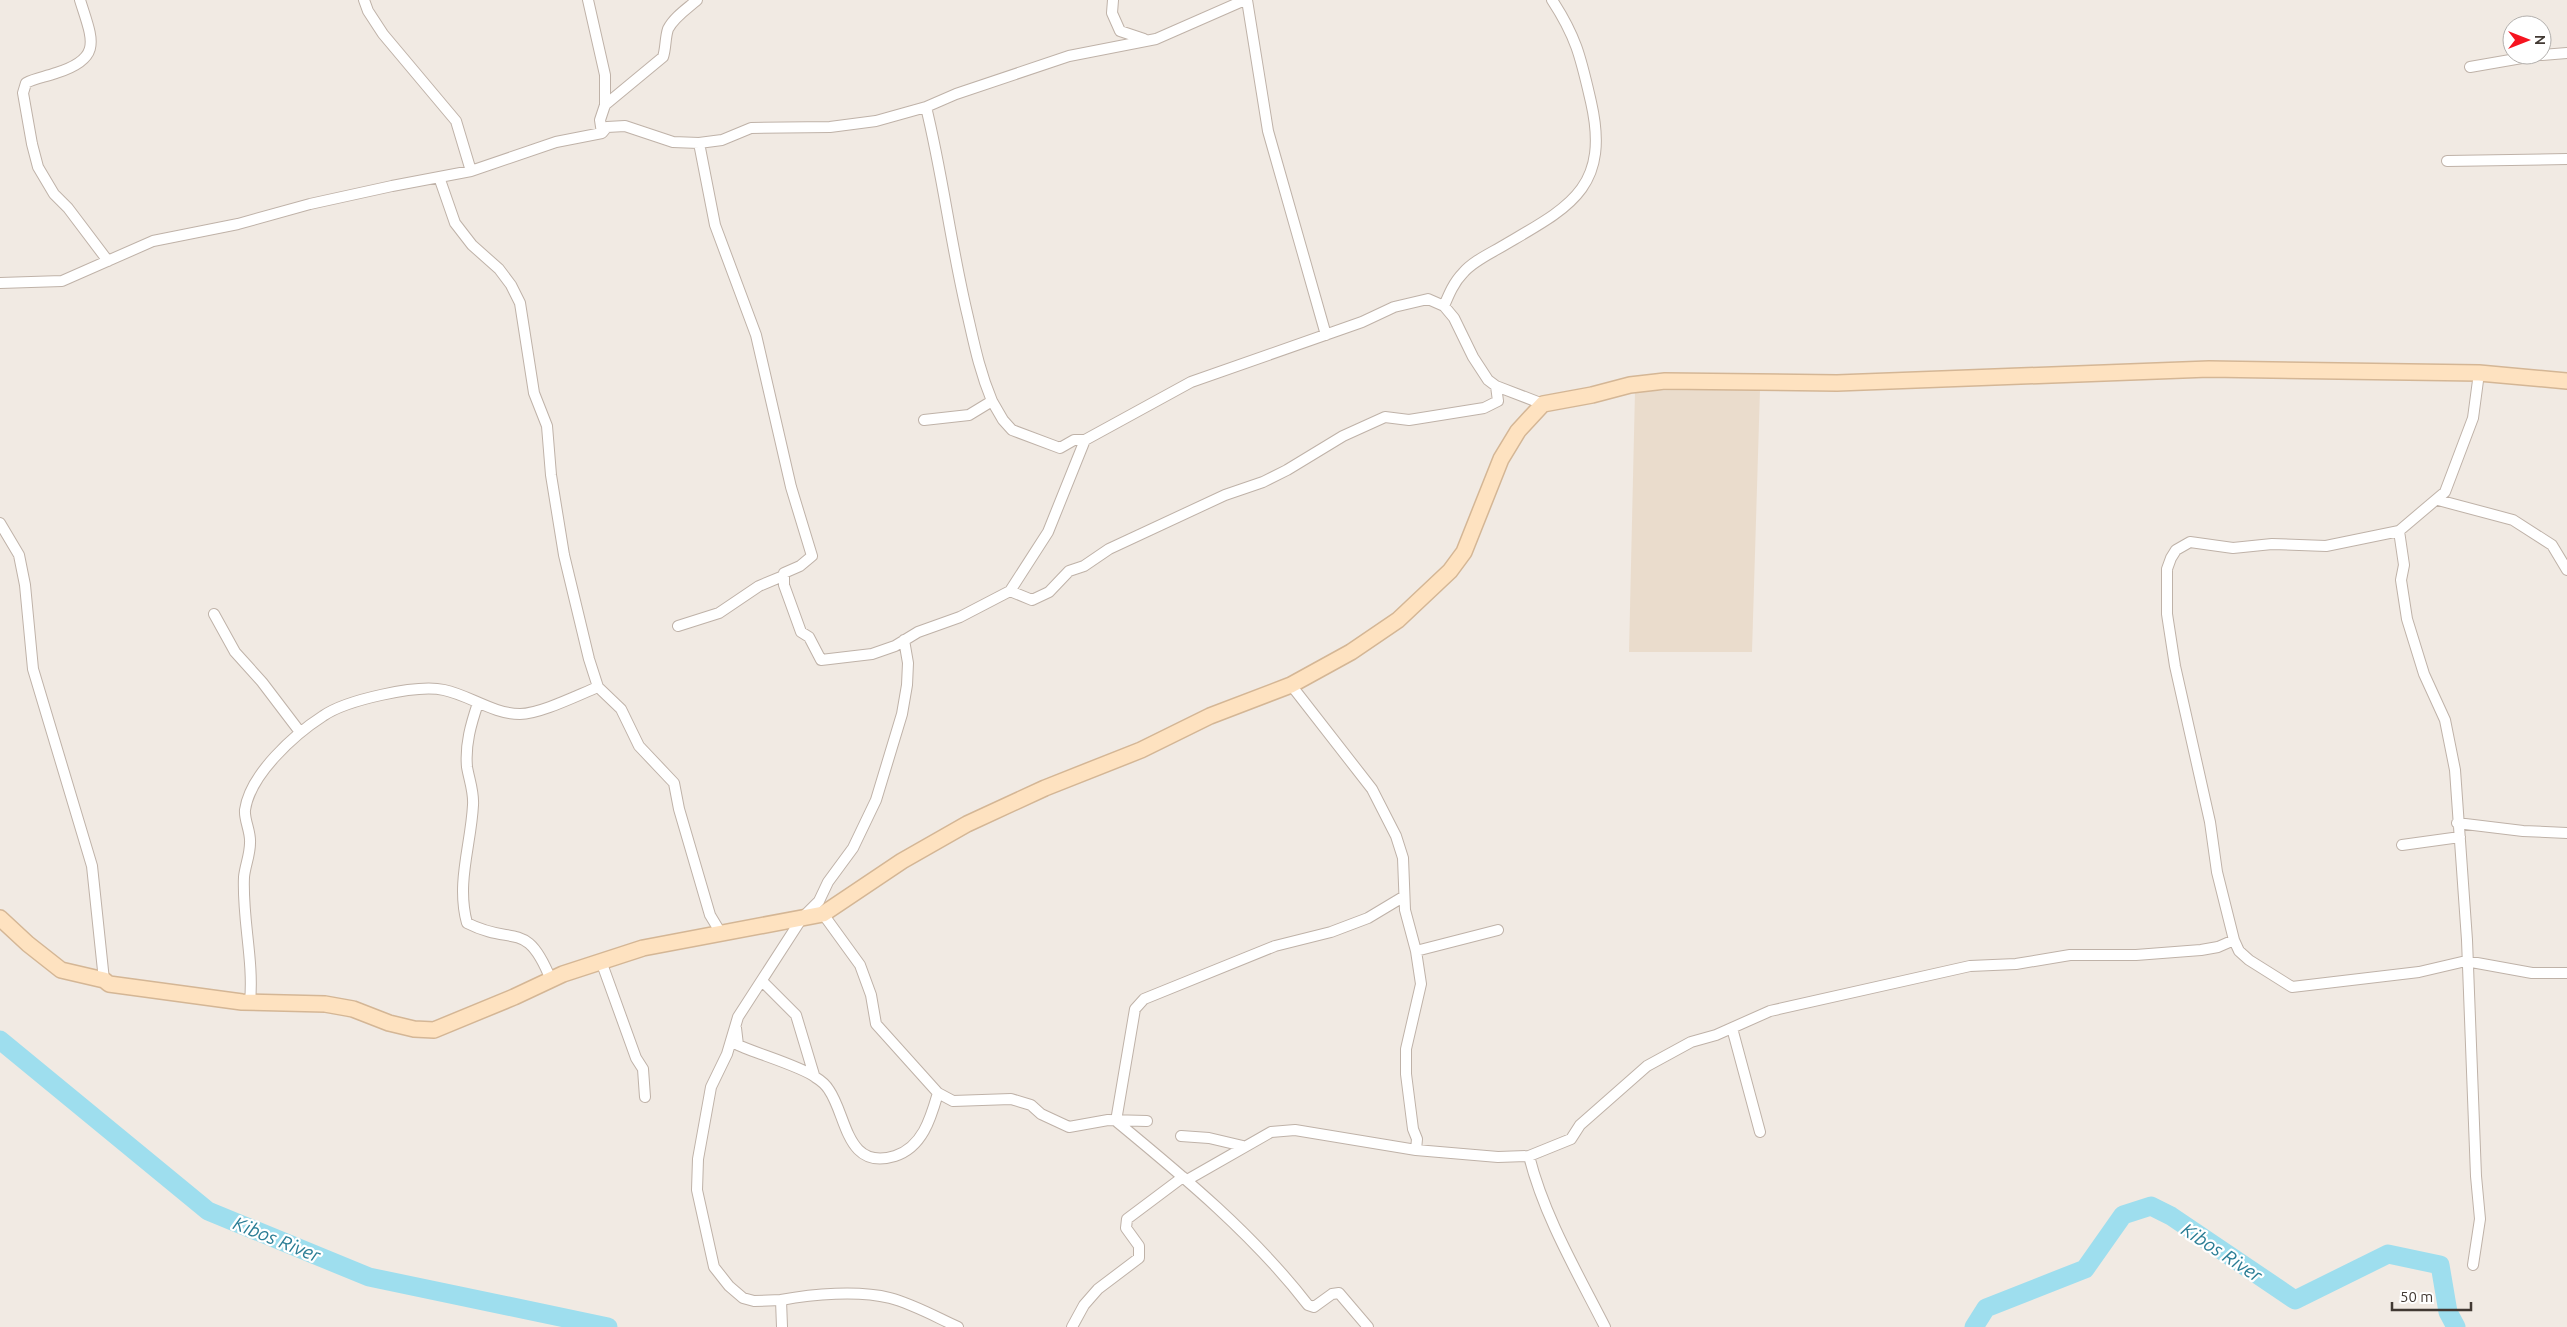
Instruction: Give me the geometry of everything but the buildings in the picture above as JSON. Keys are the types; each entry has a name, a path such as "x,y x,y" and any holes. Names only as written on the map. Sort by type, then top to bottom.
{"main road":[{"path":"0,918 28,944 62,970 104,980 109,984 157,992 250,1002 325,1004 353,1009 389,1023 414,1029 434,1030 551,980 643,948 722,935 823,914 902,861 967,824 1045,788 1141,750 1210,716 1291,685 1351,652 1398,620 1450,571 1464,552 1502,459 1518,431 1543,404 1592,395 1630,385 1665,381 1837,383 2209,370 2479,373 2567,381"}],"street":[{"path":"80,0 92,40 91,50 77,65 26,84 23,93 38,167 54,194 68,208 108,261"},
{"path":"364,0 368,12 383,34 456,121 470,172"},
{"path":"588,0 605,75 605,105 600,120 602,133"},
{"path":"605,105 663,57 668,31 673,22 697,0"},
{"path":"1113,0 1112,13 1120,31 1133,37 1151,40"},
{"path":"0,283 62,281 153,241 238,224 374,190 470,172 556,142 602,133 607,127 626,126 673,142 698,142 722,140 751,128 856,125 926,107 956,94 1069,56 1151,40 1246,0 1268,131 1326,334"},
{"path":"1444,306 1451,289 1463,272 1565,208 1585,186 1590,176 1596,137 1594,117 1579,47 1570,26 1552,0"},
{"path":"2552,54 2567,53"},
{"path":"2470,66 2502,61"},
{"path":"926,107 938,154 955,264 980,373 992,401 1003,420 1012,430 1060,448 1074,440 1085,440 1191,382 1417,300 1436,300 1444,306 1454,318 1479,368 1496,386 1543,404"},
{"path":"678,626 719,613 759,586 783,576 784,573 800,566 812,556 791,487 756,335 715,225 698,142"},
{"path":"2446,161 2567,159"},
{"path":"439,178 455,223 472,245 498,269 511,285 520,303 534,393 547,426 551,475 564,555 589,659 598,687 621,709 639,746 674,782 679,809 710,915 722,935"},
{"path":"2479,373 2473,418 2445,492 2438,500 2399,531 2326,546 2272,544 2233,548 2190,542 2176,550 2167,569 2167,614 2175,666 2210,822 2216,872 2234,940 2239,951 2249,960 2292,987 2419,972 2466,961 2532,973 2567,973"},
{"path":"1010,591 1032,600 1049,592 1069,571 1084,566 1109,550 1225,496 1263,482 1360,428 1385,417 1409,420 1484,408 1498,401 1496,386"},
{"path":"924,420 969,415 992,401"},
{"path":"783,576 800,632 810,637 821,660 872,654 895,646 918,632 960,617 1010,591 1048,532 1085,440"},
{"path":"2438,500 2513,520 2552,545 2567,570"},
{"path":"0,523 19,555 25,585 33,669 92,866 100,922 104,980"},
{"path":"2399,531 2404,565 2401,580 2407,619 2424,674 2446,720 2455,770 2457,823 2460,837 2467,940 2466,961 2476,1176 2480,1206 2473,1265"},
{"path":"214,614 235,652 262,682 300,732"},
{"path":"904,640 908,663 907,686 902,714 876,800 853,848 828,882 820,901 802,918 735,1024 727,1054 711,1087 698,1159 697,1190 714,1267 729,1286 743,1298 754,1301 781,1300 809,1295 868,1294 890,1298 958,1327"},
{"path":"1291,685 1326,732 1352,761 1384,809 1403,858 1403,897 1416,951 1421,984 1419,999 1410,1025 1406,1074 1417,1139 1416,1150"},
{"path":"250,1002 252,981 244,877 250,846 245,810 254,786 267,766 300,732 324,715 352,703 406,690 444,690 478,703 517,714 528,714 598,687"},
{"path":"478,703 469,730 467,748 474,803 464,863 462,904 467,923 488,932 520,936 528,941 541,955 551,980"},
{"path":"2457,823 2523,831 2567,833"},
{"path":"2402,845 2460,837"},
{"path":"1116,1121 1135,1009 1144,999 1157,992 1275,946 1331,932 1368,918 1403,897"},
{"path":"823,914 860,965 871,995 876,1024 938,1093 953,1101 1011,1099 1031,1105 1048,1118 1069,1127 1097,1121 1146,1121"},
{"path":"1416,951 1498,930"},
{"path":"1072,1327 1084,1305 1098,1289 1139,1258 1139,1246 1126,1228 1127,1219 1185,1178 1272,1132 1285,1129 1416,1150 1498,1157 1529,1156 1571,1140 1580,1125 1647,1066 1691,1042 1732,1028 1770,1011 1970,966 2016,964 2070,955 2136,955 2202,950 2218,947 2234,940"},
{"path":"602,962 636,1058 643,1069 644,1097"},
{"path":"762,981 796,1015 814,1075"},
{"path":"735,1024 738,1046 814,1075 829,1089 844,1130 853,1143 867,1155 879,1158 899,1155 924,1132 931,1120 938,1093"},
{"path":"1732,1028 1760,1132"},
{"path":"1116,1121 1185,1178 1248,1238 1308,1305 1314,1307 1332,1294 1339,1293 1368,1327"},
{"path":"1181,1136 1209,1138 1244,1146"},
{"path":"1529,1156 1536,1184 1550,1218 1605,1327"},
{"path":"781,1300 782,1327"}],"shaded area":[{"path":"1760,389 1752,652 1629,652 1635,391"}],"waterway":[{"name":"Kibos River","path":"0,1040 208,1211 369,1277 608,1327"},
{"name":"Kibos River","path":"1974,1327 1986,1308 2085,1269 2123,1215 2151,1206 2171,1216 2295,1300 2388,1254 2440,1265 2448,1312 2456,1327"}]}
